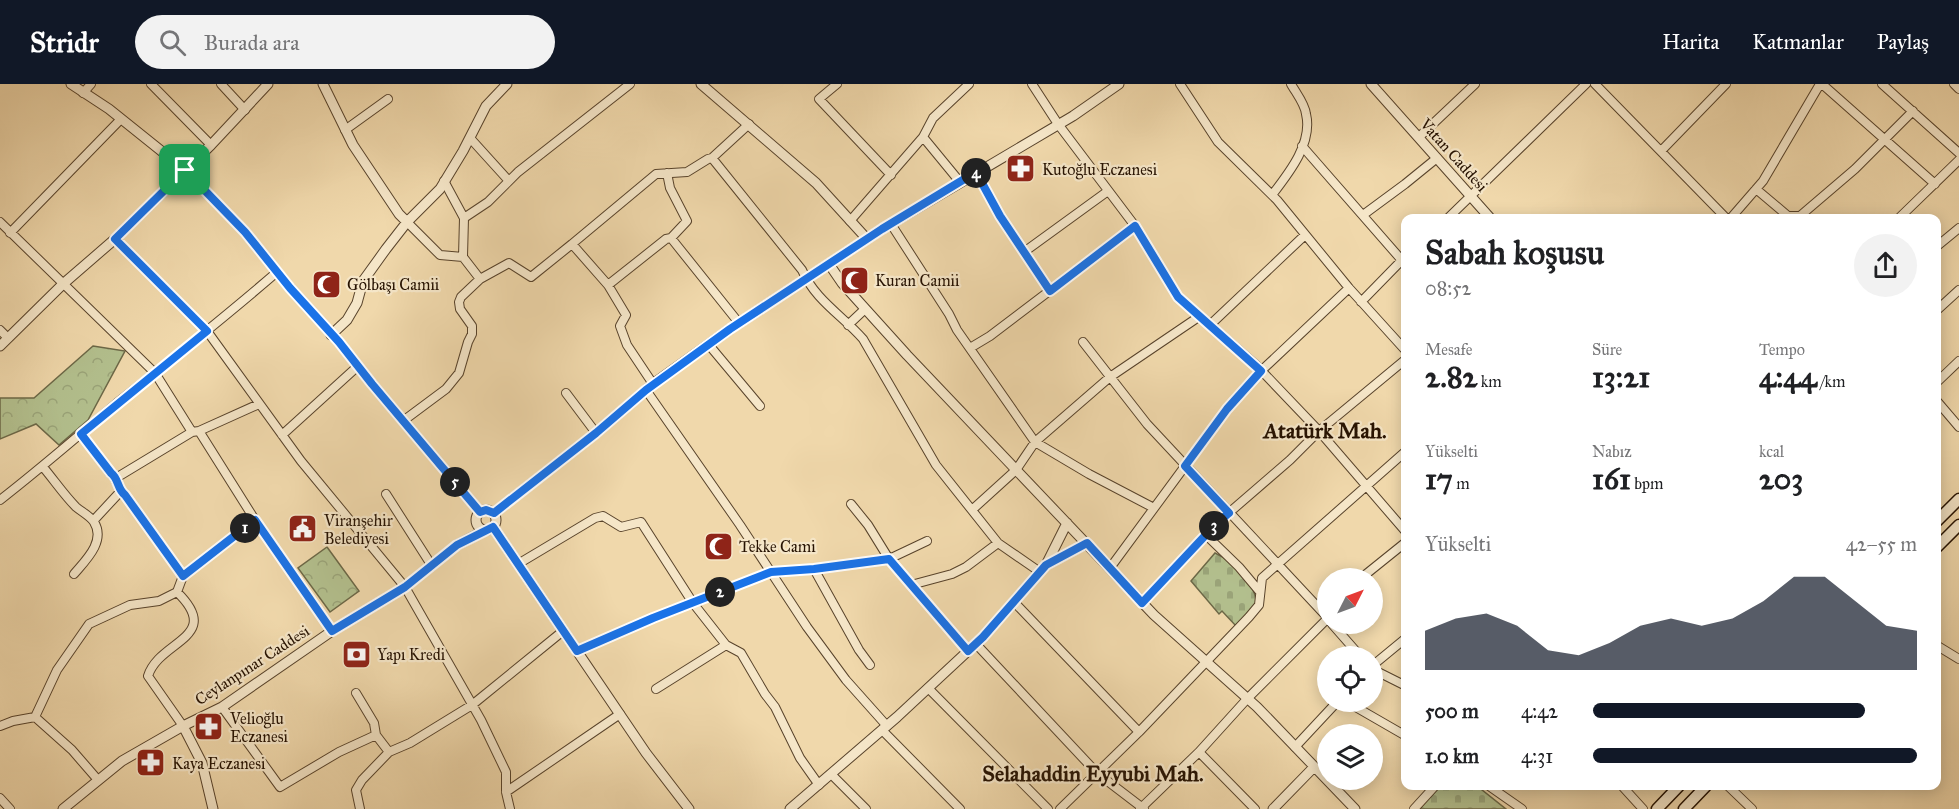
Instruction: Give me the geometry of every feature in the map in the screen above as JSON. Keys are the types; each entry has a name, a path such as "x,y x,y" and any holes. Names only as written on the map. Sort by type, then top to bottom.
{"main road":[{"path":"1941,517 1959,499"},
{"path":"1941,543 1959,525"},
{"path":"1657,809 1675,790"},
{"path":"1684,809 1702,790"}],"street":[{"path":"71,84 121,119 185,170 245,232 403,421 478,517 480,527 489,528 518,564 646,753 689,809"},
{"path":"83,93 91,84"},
{"path":"151,84 211,145"},
{"path":"221,84 245,110"},
{"path":"0,346 63,284 115,239 211,145 268,84"},
{"path":"323,84 353,145 399,214 440,255 463,257"},
{"path":"465,218 488,202 509,181 630,84"},
{"path":"701,84 816,183 867,239"},
{"path":"837,84 819,99 891,175"},
{"path":"850,221 923,137 933,118 969,84"},
{"path":"1032,84 1058,124 1135,226 1178,297 1261,371 1319,431 1401,526"},
{"path":"494,513 596,433 650,387 739,323 867,239 1058,124 1119,84"},
{"path":"1180,84 1218,142 1272,195 1349,288 1401,345"},
{"path":"1272,195 1294,166 1306,134 1306,113 1291,84"},
{"name":"Vatan Caddesi","path":"1371,84 1487,214"},
{"path":"1419,137 1475,84"},
{"path":"1452,214 1586,84"},
{"path":"1595,84 1724,214"},
{"path":"1661,151 1726,84"},
{"path":"1734,214 1763,181 1821,84 1935,184"},
{"path":"1882,84 1959,153"},
{"path":"1954,84 1959,89"},
{"path":"331,335 347,320 357,303 363,281 386,249 407,222 440,189 486,106 502,86"},
{"path":"345,130 388,99"},
{"path":"1807,214 1913,111"},
{"path":"10,232 121,119"},
{"path":"403,421 446,389 459,373 472,334 472,326 460,309 459,302 461,297 480,279 509,263 531,277 656,174 687,172 712,158 749,123"},
{"path":"923,137 960,182"},
{"path":"470,138 509,181"},
{"path":"1302,146 1401,258"},
{"path":"712,158 788,251 802,270 806,280 829,309 863,339 875,356 884,376 936,465 999,543 1043,569"},
{"path":"1363,214 1406,184 1437,158"},
{"path":"1903,214 1959,160"},
{"path":"976,172 1000,216 1050,291"},
{"path":"608,285 671,238 687,221 670,188 667,174"},
{"path":"444,180 465,218 463,257 480,279"},
{"path":"1756,189 1786,214"},
{"path":"1024,252 1108,191"},
{"path":"0,222 155,373 332,631"},
{"path":"891,224 957,330 1035,442 1154,508"},
{"path":"970,348 990,336 1135,226"},
{"path":"1941,243 1959,228"},
{"path":"1210,325 1305,235"},
{"path":"671,238 739,323"},
{"path":"115,239 207,331 301,461 405,587 472,705 506,772 506,792 510,809"},
{"path":"572,244 608,285 626,315 620,326 627,345 650,387 807,627 884,728 960,809"},
{"path":"829,264 865,309 1142,603 1247,699 1355,809"},
{"path":"1362,302 1401,264"},
{"path":"0,500 43,467 277,272"},
{"path":"1110,568 1227,409 1261,371 1349,288"},
{"path":"1941,306 1959,290"},
{"path":"848,325 865,309"},
{"path":"972,509 1016,470 1035,442 1110,377 1200,316"},
{"path":"0,330 8,338"},
{"path":"1083,342 1147,424 1317,607"},
{"path":"709,345 760,406"},
{"path":"1941,378 1959,361"},
{"path":"1142,603 1229,513 1290,460 1319,431 1401,363"},
{"path":"282,435 358,366"},
{"path":"566,393 596,433"},
{"path":"116,478 195,431 259,404"},
{"path":"1941,406 1959,427"},
{"path":"81,434 116,478 120,492 125,495 183,576"},
{"path":"1060,809 1207,663 1259,605 1262,578 1401,455"},
{"path":"43,467 77,507 94,520 99,533 99,538 88,558 74,574"},
{"path":"94,520 120,492"},
{"path":"386,494 432,566"},
{"path":"851,504 868,525 889,559 968,651"},
{"path":"457,545 486,510 494,513"},
{"path":"457,545 489,528 496,519 494,513"},
{"path":"518,564 595,518 603,516 621,527 640,522 693,603 726,645 741,653 775,707 800,758 819,785"},
{"path":"35,717 57,670 89,624 130,604 159,601 177,592 183,576 255,520"},
{"path":"790,809 976,644 1043,569 1067,523"},
{"path":"1206,535 1225,556 1239,567 1260,592"},
{"path":"577,651 771,572 889,559 927,541"},
{"path":"911,585 952,574 966,567 999,543"},
{"path":"1043,569 1087,543"},
{"name":"Ceylanpınar Caddesi","path":"63,809 122,761 222,706 332,631 405,587 457,545"},
{"path":"1374,568 1401,546"},
{"path":"814,569 859,650 870,665"},
{"path":"177,592 188,603 195,623 193,630 185,639 159,657 148,676 183,726 202,763 213,809"},
{"path":"1014,602 1139,732"},
{"path":"976,644 1097,773 1142,808 1199,752 1247,699 1317,628"},
{"path":"360,809 356,790 362,780 389,752 410,744 472,705 563,631"},
{"path":"1341,634 1351,646"},
{"path":"1383,658 1401,642"},
{"path":"656,689 726,645"},
{"path":"1941,648 1959,659"},
{"path":"1383,674 1401,683"},
{"path":"928,688 1048,809"},
{"path":"356,693 374,723 376,735 389,752"},
{"path":"222,706 280,787 339,752 376,735"},
{"path":"1295,747 1328,712"},
{"path":"1364,712 1401,733"},
{"path":"506,792 620,714"},
{"path":"0,726 35,717"},
{"path":"35,717 72,750 98,780"},
{"path":"1199,752 1255,809"},
{"path":"1273,809 1314,767"},
{"path":"831,774 866,809"},
{"path":"1414,809 1431,790"},
{"path":"1495,790 1522,809"},
{"path":"1626,790 1643,809"},
{"path":"1732,790 1752,809"},
{"path":"0,798 10,809"}],"green space":[{"path":"93,346 125,351 88,420 59,445 36,424 0,439 0,398 34,398"},
{"path":"327,547 359,591 330,612 298,568"},
{"path":"1215,553 1242,573 1255,594 1257,602 1236,626 1222,611 1219,614 1191,581"},
{"path":"1436,790 1482,790 1506,809 1418,809"}],"place":[{"name":"Kutoğlu Eczanesi","path":"1021,169"},
{"name":"Kuran Camii","path":"854,280"},
{"name":"Gölbaşı Camii","path":"326,284"},
{"name":"Viranşehir Belediyesi","path":"303,529"},
{"name":"Tekke Cami","path":"718,546"},
{"name":"Yapı Kredi","path":"356,654"},
{"name":"Velioğlu Eczanesi","path":"209,727"},
{"name":"Kaya Eczanesi","path":"151,763"}],"district":[{"name":"Atatürk Mah.","path":"1325,430"},
{"name":"Selahaddin Eyyubi Mah.","path":"1093,773"}],"route":[{"path":"185,170 245,232 480,512 489,510 494,513 596,433 646,390 730,329 882,229 976,172 1000,216 1050,291 1135,226 1178,297 1261,371 1227,409 1185,466 1229,513 1142,603 1087,543 1046,565 968,651 889,559 771,572 653,618 577,651 493,527 457,545 405,587 332,631 255,520 183,576 125,495 120,492 116,478 81,434 207,331 115,239 185,170"}]}
